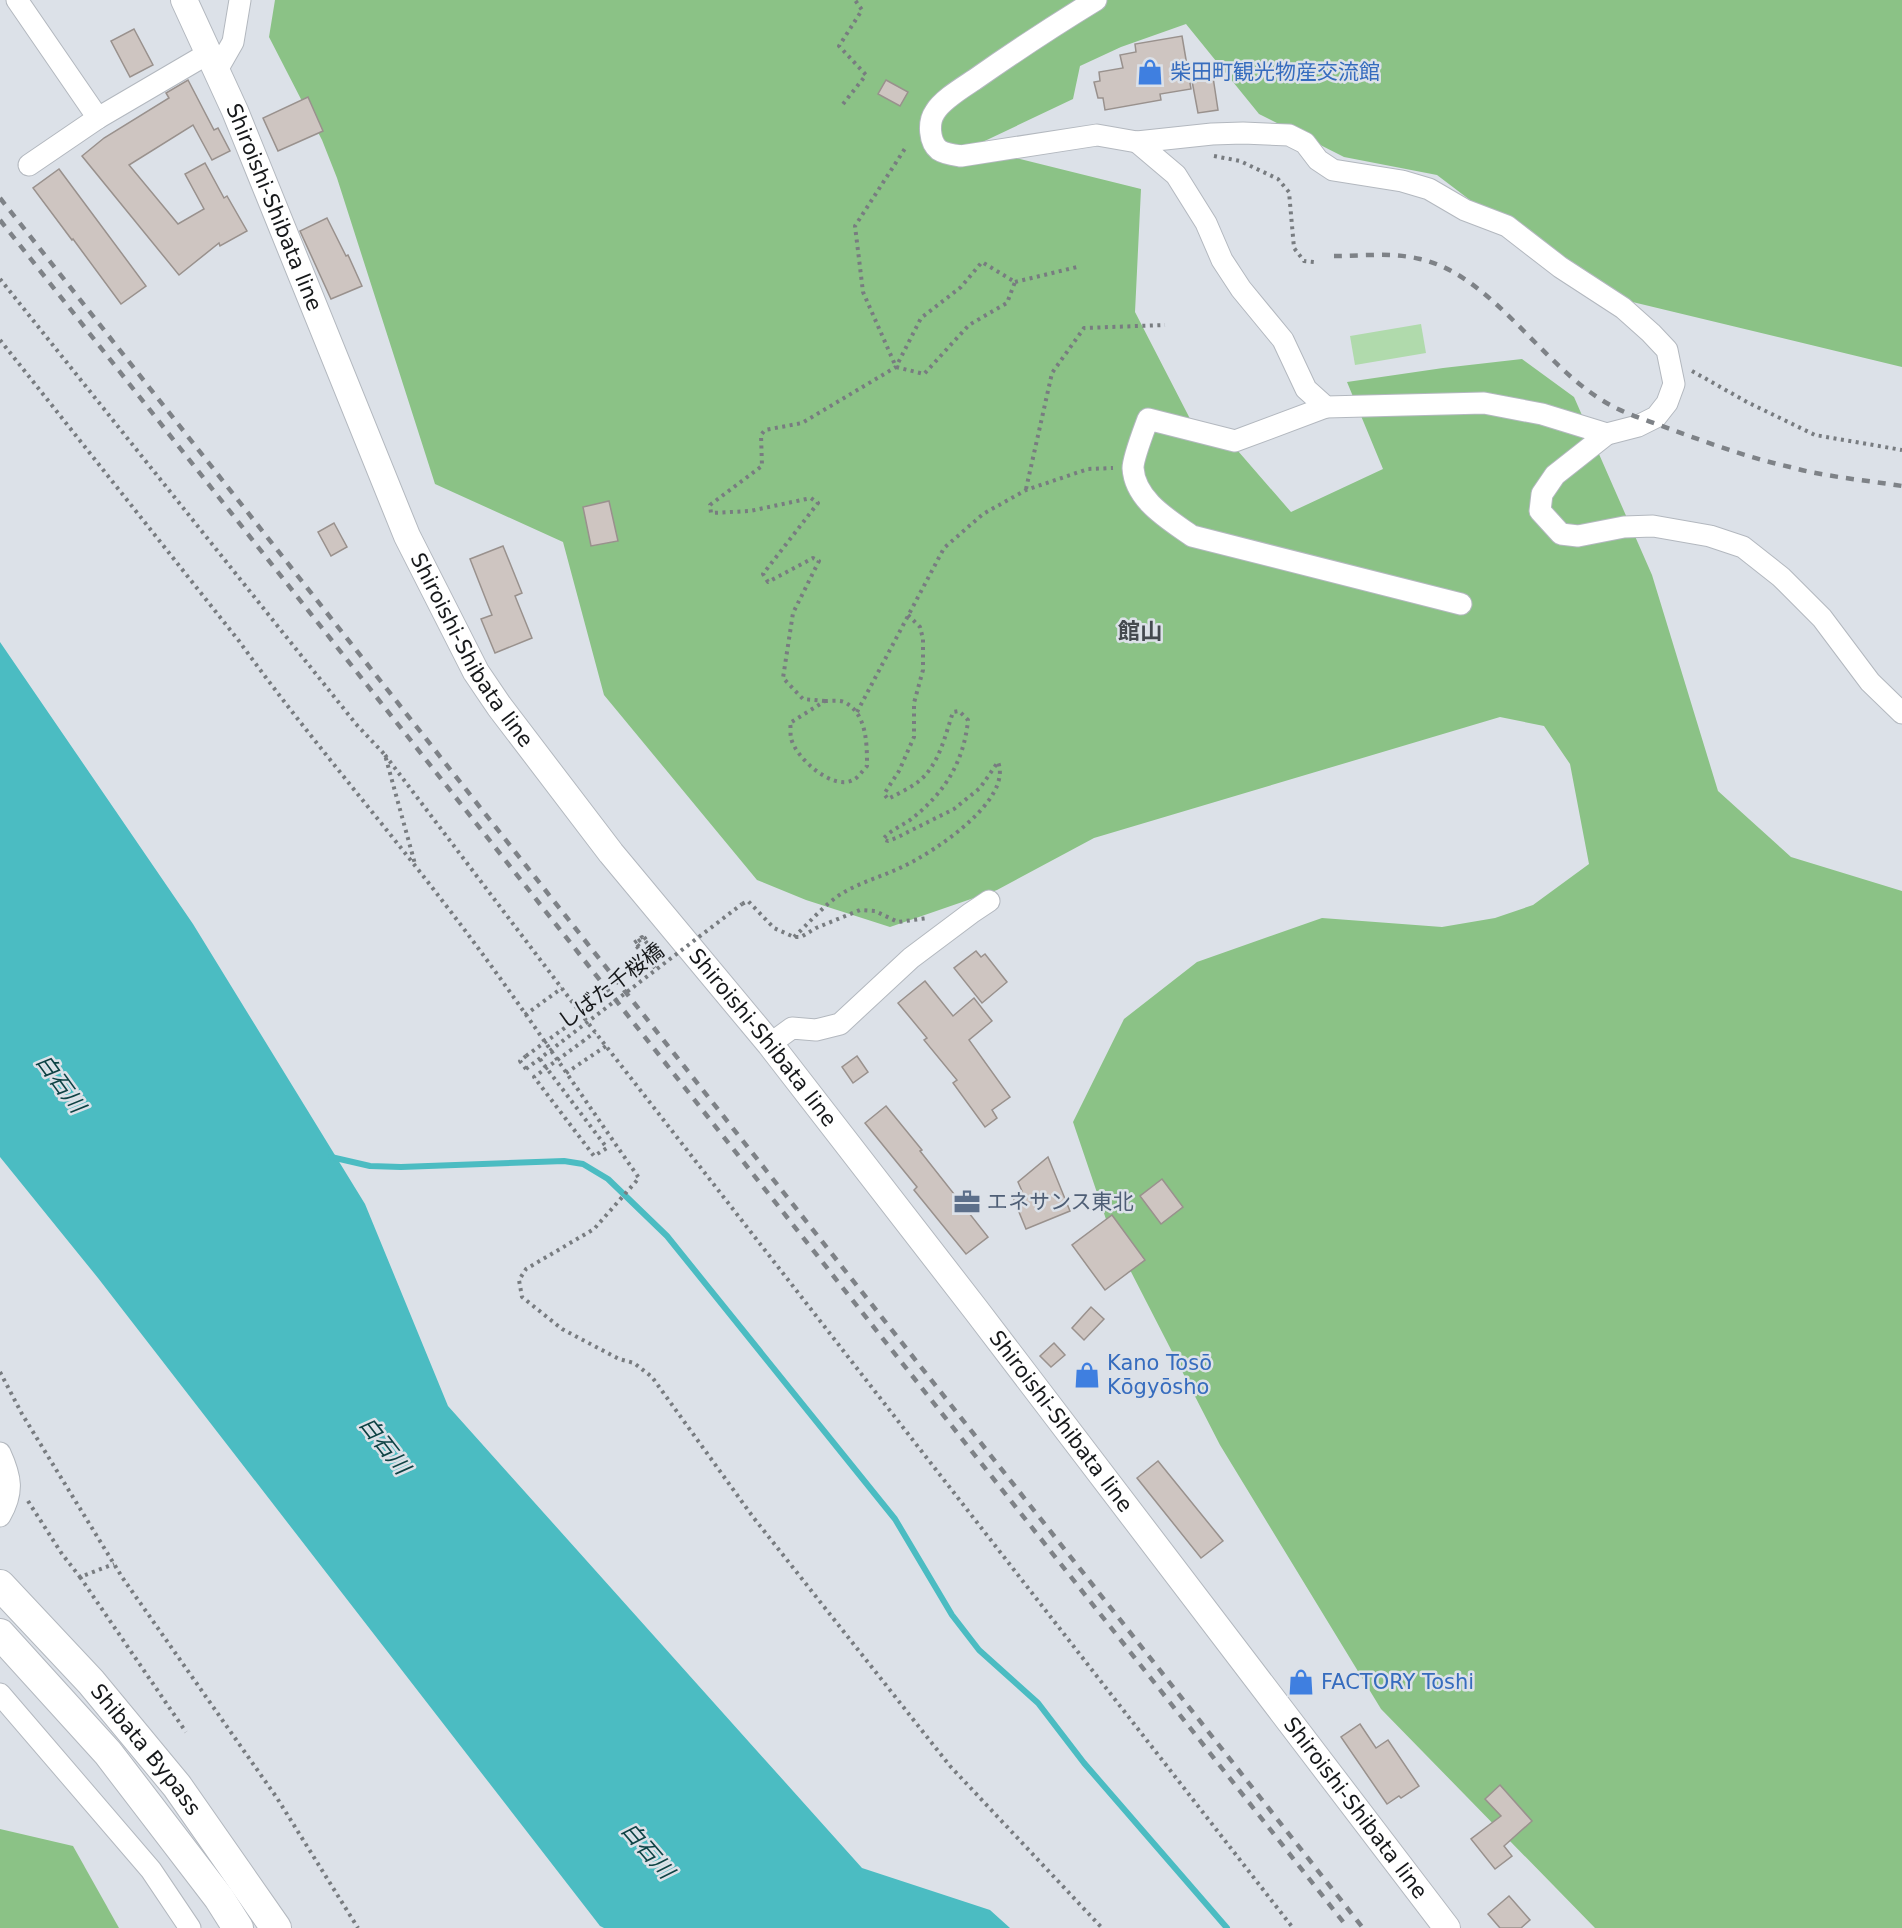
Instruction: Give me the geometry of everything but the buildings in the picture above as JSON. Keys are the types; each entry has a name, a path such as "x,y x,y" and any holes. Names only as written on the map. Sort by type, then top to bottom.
{"highway":[{"name":"Shibata Bypass","path":"0,1586 91,1682 177,1786 276,1928"},
{"name":"Shibata Bypass","path":"0,1634 108,1753 219,1898 238,1928"}],"main road":[{"name":"Shiroishi-Shibata line","path":"184,0 213,61 407,536 476,672 499,706 611,853 770,1044 976,1310 1447,1928"}],"street":[{"path":"17,0 98,118"},
{"path":"29,165 98,118 213,61 234,42 240,0"},
{"path":"1096,0 952,95 934,112 930,126 932,138 938,149 947,154 961,156 1097,135 1137,142 1212,134 1288,135 1305,143 1318,160 1333,170 1402,181 1429,189 1465,210 1507,226 1560,267 1623,308 1667,350 1674,384 1667,403 1656,417 1638,426 1607,434 1555,476 1542,494 1540,511 1561,534 1578,536 1624,527 1653,526 1710,536 1743,547 1781,577 1822,618 1870,681 1902,713"},
{"path":"1137,142 1176,175 1206,223 1228,270 1283,340 1306,389 1326,407"},
{"path":"1461,604 1192,536 1163,516 1140,493 1133,467 1148,419 1235,441 1326,407 1484,404 1542,414 1607,434"},
{"path":"770,1044 792,1028 816,1030 840,1024 911,958 989,901"},
{"path":"0,1453 10,1484 9,1496 0,1516"},
{"path":"0,1694 151,1870 190,1928"}],"path":[{"path":"843,104 866,75 839,46 862,10 855,0"},
{"path":"896,366 863,292 855,226 906,147"},
{"path":"1208,155 1240,161 1278,179 1289,192 1294,248 1304,261 1314,262"},
{"path":"825,701 790,723 791,738 800,754 814,770 830,779 843,782 854,780 867,766 867,747 862,722 857,712 843,701 803,699 783,678 793,613 819,561 813,558 768,582 763,574 818,502 811,498 750,511 711,513 710,505 762,466 761,435 765,430 802,423 896,366 921,318 961,287 982,262 1016,282 1077,267"},
{"path":"0,279 356,724 385,755 606,1046 1293,1928"},
{"path":"896,366 924,374 969,325 1007,303 1016,282"},
{"path":"1026,490 1052,373 1084,328 1165,325"},
{"path":"0,340 240,641 271,686 416,867 536,1030 639,1178 594,1229 526,1269 519,1280 522,1297 562,1329 619,1359 634,1363 651,1377 753,1516 950,1766 1102,1928"},
{"path":"1667,350 1692,371 1747,402 1815,435 1902,450"},
{"path":"857,712 944,548 983,514 1026,490 1088,469 1133,467"},
{"path":"794,937 840,894 905,866 949,838 984,808 995,792 1002,771 998,762 980,788 954,809 896,838 888,841 883,838 891,830 908,821 926,807 943,787 958,764 966,737 968,720 959,711 953,712 940,752 927,775 910,788 888,799 884,794 899,771 914,737 914,704 923,670 923,639 920,627 908,615"},
{"path":"385,755 416,867"},
{"name":"しばた千桜橋","path":"583,1015 520,1061 526,1069 748,901 774,928 794,937"},
{"path":"794,937 801,937 816,928 860,910 875,911 898,922 929,918"},
{"path":"656,952 644,937 636,943 649,958 655,953 642,937 634,943 657,970"},
{"path":"525,1015 562,988"},
{"path":"540,1059 544,1065 548,1070 607,1148 594,1156 534,1077 543,1070 553,1063 596,1032"},
{"path":"566,1074 606,1046"},
{"path":"0,1372 22,1414 114,1564 277,1798 358,1928"},
{"path":"26,1498 62,1554 81,1577 186,1732"},
{"path":"81,1577 114,1564"}],"green space":[{"path":"275,0 1902,0 1902,367 1591,292 1437,175 1344,157 1259,114 1186,24 1121,47 1080,66 1073,99 972,147 1141,189 1135,312 1203,444 1238,451 1291,512 1383,469 1347,382 1522,359 1574,397 1652,575 1718,791 1791,857 1902,891 1902,1928 1595,1928 1381,1709 1220,1445 1110,1231 1073,1122 1124,1019 1197,962 1322,918 1442,927 1495,918 1533,905 1589,864 1570,764 1544,726 1500,717 1094,838 997,890 890,927 806,900 757,880 604,695 563,542 435,484 337,178 322,140 269,37"},
{"path":"1421,324 1426,353 1355,365 1350,336"},
{"path":"0,1829 73,1846 119,1928 0,1928"}],"water":[{"name":"白石川","path":"0,642 193,924 365,1204 448,1406 862,1868 990,1910 1010,1928 604,1928 600,1926 98,1278 0,1157"}],"waterway":[{"path":"331,1157 370,1166 401,1167 564,1161 583,1164 608,1179 667,1236 895,1519 952,1615 979,1650 1038,1703 1084,1763 1227,1928"}],"railway":[{"path":"0,198 1363,1928"},
{"path":"0,220 1348,1928"},
{"path":"1334,256 1399,256 1420,259 1447,269 1473,285 1497,305 1567,374 1592,393 1631,415 1745,455 1775,463 1817,473 1902,486"}],"place":[{"name":"柴田町観光物産交流館","path":"1150,72"},
{"name":"エネサンス東北","path":"967,1202"},
{"name":"Kano Tosō Kōgyōsho","path":"1087,1375"},
{"name":"FACTORY Toshi","path":"1301,1682"}],"district":[{"name":"館山","path":"1140,631"}]}
